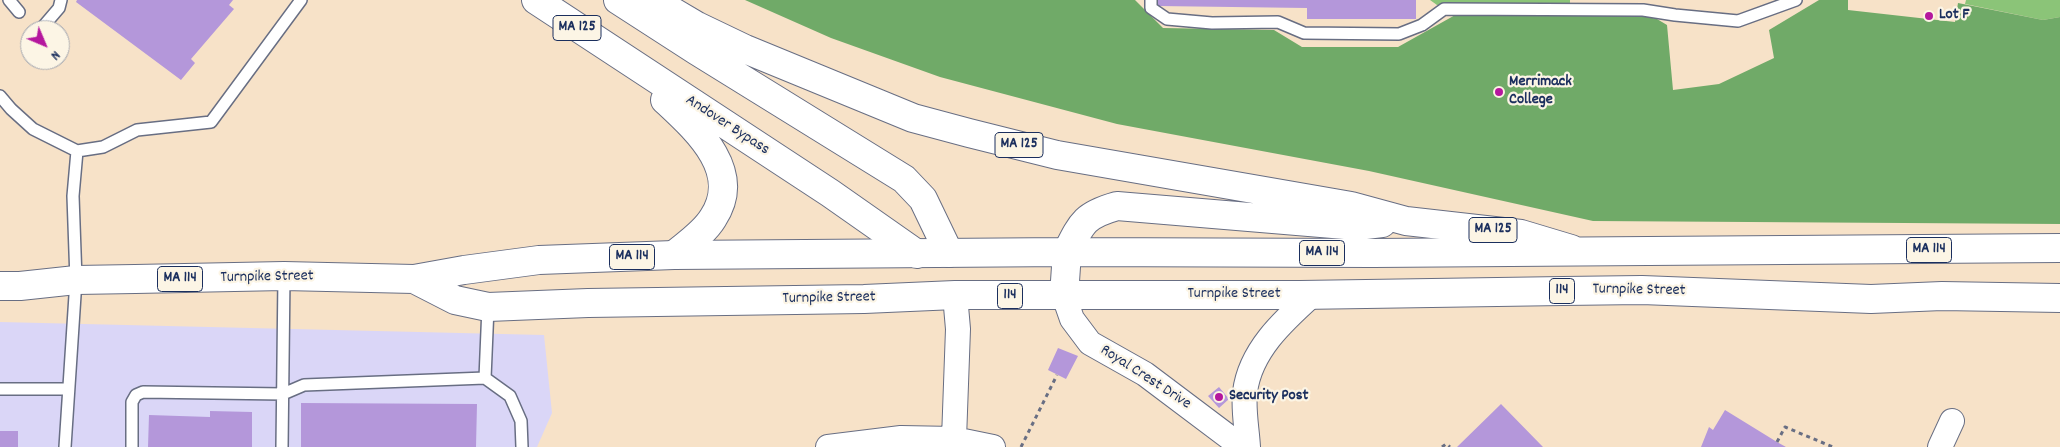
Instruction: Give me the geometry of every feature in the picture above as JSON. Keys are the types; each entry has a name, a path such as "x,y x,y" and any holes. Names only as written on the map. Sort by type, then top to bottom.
{"main road":[{"name":"Andover Bypass","path":"536,0 830,193 917,254"},
{"name":"MA 125","path":"618,0 904,179 923,199 950,253 955,295"},
{"name":"MA 125","path":"653,0 697,26 744,49 913,118 1057,155 1351,206 1406,220 1521,234 1577,251"},
{"path":"619,55 704,138 714,154 721,172 722,192 714,218 700,234 674,255"},
{"path":"1064,296 1068,252 1079,227 1096,212 1117,206 1357,226 1406,220"},
{"name":"Turnpike Street","path":"0,286 20,286 76,280 284,276 414,279 539,260 674,255 1068,252 1373,254 1577,251 1890,251 2060,248"},
{"name":"MA 125","path":"917,254 955,295"},
{"name":"Turnpike Street","path":"414,279 455,300 488,307 588,303 864,299 955,295 1312,295 1474,291 1642,290 1871,299 1942,296 2060,298"}],"street":[{"path":"954,439 958,329 955,295"},
{"path":"1248,447 1245,405 1250,369 1266,341 1312,295"},
{"name":"Royal Crest Drive","path":"1064,296 1072,319 1090,343 1145,374 1242,447"},
{"path":"1940,447 1952,421"},
{"path":"828,447 901,438 954,439 993,447"}],"lane":[{"path":"9,0 19,12"},
{"path":"49,20 59,8 61,0"},
{"path":"0,96 33,129 77,151 103,147 137,130 210,122 301,0"},
{"path":"1150,0 1151,8 1167,19 1212,22 1278,22 1304,33 1399,34 1422,25 1444,9 1643,10 1675,16 1738,21 1796,0"},
{"path":"65,447 76,280 73,196 77,151"},
{"path":"282,447 284,276"},
{"path":"485,378 488,307"},
{"path":"132,447 132,402 136,395 143,392 283,394 304,385 485,378 510,396 520,421 522,447"},
{"path":"0,389 68,389"}],"path":[{"path":"1021,447 1057,374"},
{"path":"1777,442 1785,427 1833,447"},
{"path":"1442,447 1446,444 1450,447"}],"shaded area":[{"path":"0,322 544,335 552,413 537,447 0,447"}],"green space":[{"name":"Merrimack College","path":"745,0 1135,0 1163,28 1274,30 1302,47 1398,47 1457,14 1624,12 1657,19 1667,25 1673,90 1719,84 1774,58 1769,30 1819,0 1848,0 1848,10 1955,22 1958,3 2043,20 2060,17 2060,224 1593,221 1369,171 1117,124 940,77 831,38"},
{"path":"1430,0 1570,0 1570,3 1437,5"},
{"path":"1966,0 2060,0 2060,17 2043,20 1965,4"}],"building":[{"path":"77,0 233,0 229,5 234,9 191,59 195,63 181,80 76,2"},
{"path":"1158,0 1416,0 1416,19 1307,19 1307,8 1158,6"},
{"path":"1058,348 1078,356 1066,379 1048,370"},
{"name":"Security Post","path":"1219,387 1229,399 1219,408 1208,396"},
{"path":"301,403 477,404 476,447 301,447"},
{"path":"1501,404 1543,447 1457,447"},
{"path":"1725,410 1786,447 1701,447 1709,427 1713,430"},
{"path":"210,411 252,412 252,447 148,447 149,415 210,417"},
{"path":"0,431 18,431 18,447 0,447"}],"place":[{"name":"Lot F","path":"1929,16"},
{"name":"Merrimack College","path":"1499,92"},
{"name":"Security Post","path":"1219,397"}]}
